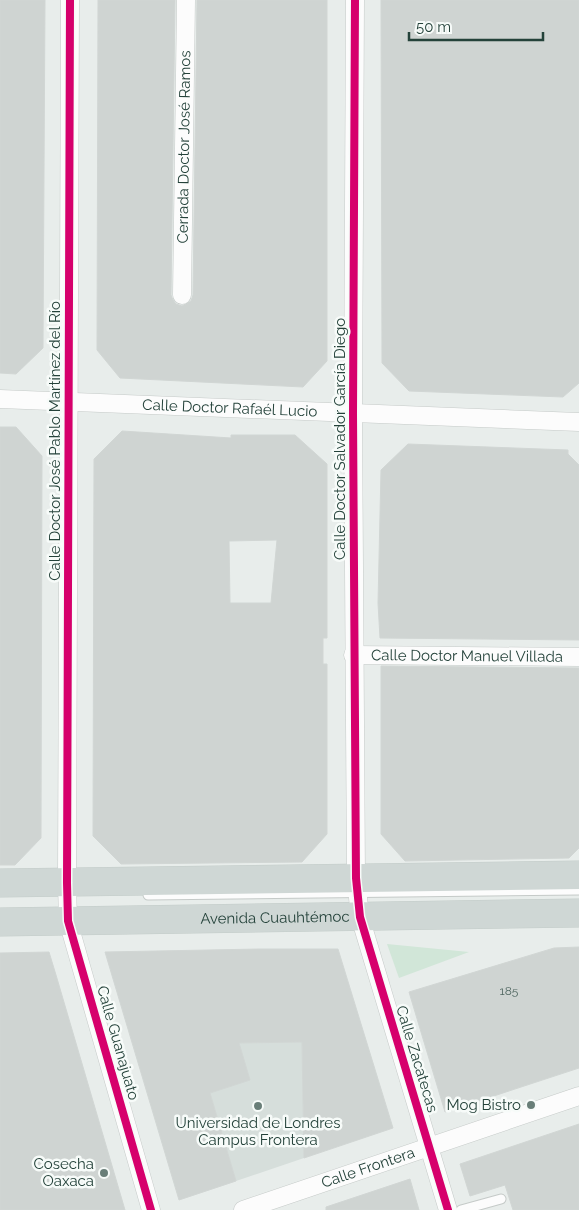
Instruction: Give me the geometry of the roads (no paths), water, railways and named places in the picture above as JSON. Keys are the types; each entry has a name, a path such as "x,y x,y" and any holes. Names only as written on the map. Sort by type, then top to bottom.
{"main road":[{"name":"Avenida Cuauhtémoc","path":"0,922 67,898 358,896 579,875"},
{"name":"Avenida Cuauhtémoc","path":"0,883 67,898 358,896 579,913"}],"street":[{"name":"Calle Doctor José Pablo Martínez del Río","path":"67,898 70,0"},
{"name":"Cerrada Doctor José Ramos","path":"182,295 186,0"},
{"name":"Calle Doctor Salvador García Diego","path":"355,0 353,414 358,896"},
{"name":"Calle Doctor Rafaél Lucio","path":"0,398 579,422"},
{"name":"Calle Doctor Manuel Villada","path":"354,655 579,657"},
{"name":"Calle Zacatecas","path":"358,896 448,1210"},
{"name":"Calle Guanajuato","path":"67,898 151,1210"},
{"name":"Calle Frontera","path":"243,1210 579,1096"}],"lane":[{"path":"135,895 358,896 579,890"},
{"path":"461,1210 501,1199"}],"place":[{"name":"Mog Bistro","path":"531,1105"},
{"name":"Universidad de Londres Campus Frontera","path":"258,1106"},
{"name":"Cosecha Oaxaca","path":"104,1173"}]}
